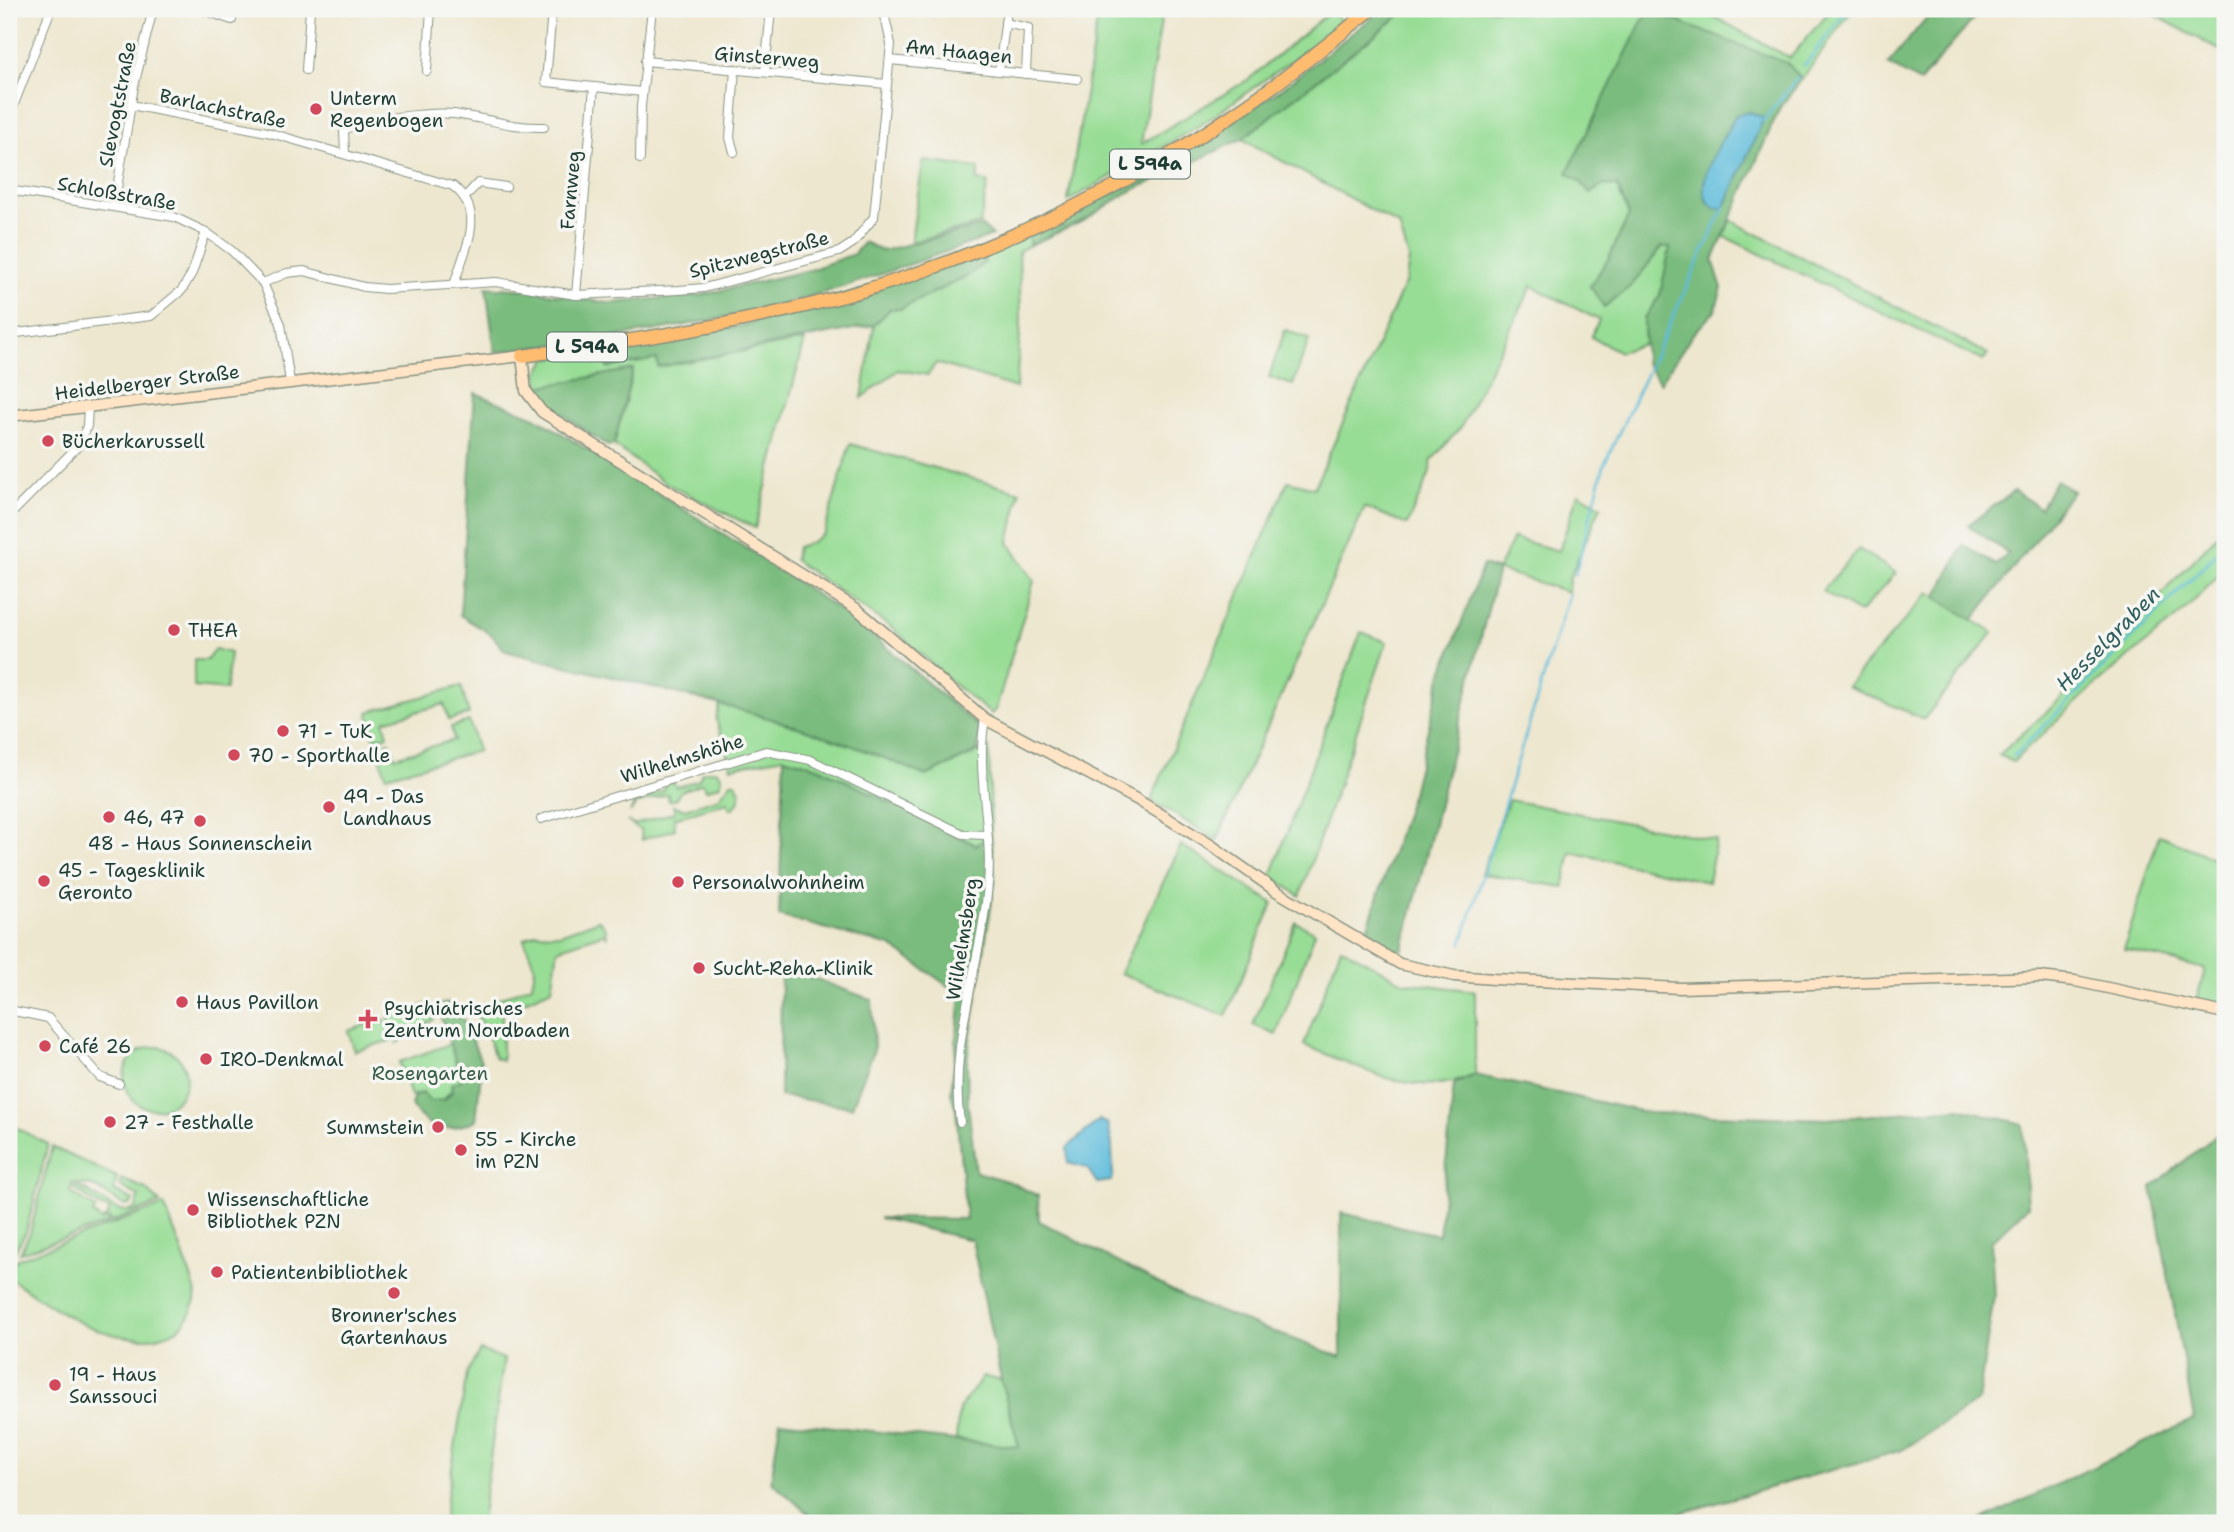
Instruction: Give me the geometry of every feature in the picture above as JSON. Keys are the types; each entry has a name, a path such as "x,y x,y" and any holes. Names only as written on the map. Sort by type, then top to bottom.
{"main road":[{"name":"L 594a","path":"522,356 664,335 865,290 1018,231 1116,183 1195,138 1271,88 1372,9"},
{"name":"Heidelberger Straße","path":"9,416 522,356"},
{"path":"522,356 526,391 542,412 858,609 985,719 1136,799 1211,845 1276,891 1400,964 1454,976 1679,988 2040,977 2075,981 2225,1013"}],"street":[{"path":"9,117 51,9"},
{"name":"Slevogtstraße","path":"114,206 131,105 153,9"},
{"path":"200,9 232,20"},
{"path":"306,70 310,9"},
{"path":"427,71 431,9"},
{"path":"552,9 546,82 642,92"},
{"path":"640,159 638,149 642,92 652,9"},
{"path":"765,72 771,9"},
{"name":"Spitzwegstraße","path":"263,283 286,273 304,271 364,287 408,288 454,282 514,284 576,295 704,288 839,251 853,243 874,217 890,60 890,30 878,9"},
{"path":"999,71 1006,9"},
{"name":"Am Haagen","path":"1005,23 1028,28 1026,74"},
{"name":"Am Haagen","path":"890,60 1077,79"},
{"name":"Ginsterweg","path":"645,61 886,83"},
{"path":"734,152 730,138 735,69"},
{"name":"Farnweg","path":"576,295 594,87"},
{"name":"Barlachstraße","path":"131,105 198,116 345,153 453,186 467,196"},
{"path":"345,153 344,131 358,123 450,113 527,128 544,127"},
{"path":"454,282 472,222 467,196 478,183 506,187"},
{"name":"Schloßstraße","path":"9,190 174,217 206,232 232,251 263,283 281,324 290,382"},
{"path":"9,334 151,316 182,290 192,273 206,232"},
{"path":"9,388 9,395"},
{"path":"9,516 80,444 87,426 88,407"},
{"name":"Wilhelmsberg","path":"960,1122 957,1072 988,885 985,719"},
{"name":"Wilhelmshöhe","path":"541,819 766,751 795,755 847,775 963,834 985,835"},
{"path":"9,1010 48,1017 100,1077 119,1084"}],"green space":[{"path":"1099,9 1163,9 1141,144 1249,79 1332,10 1343,24 1204,123 1068,201"},
{"path":"1383,9 1408,9 1242,139 1127,193 1085,220 1030,245 1028,236 1116,191 1222,128 1281,89"},
{"path":"1408,9 1700,9 1790,58 1831,9 1853,9 1802,79 1787,63 1604,185 1617,186 1629,215 1609,258 1590,286 1632,285 1662,247 1671,247 1660,295 1644,319 1644,344 1620,352 1591,337 1599,320 1532,286 1461,427 1432,460 1429,475 1407,525 1365,507 1217,840 1151,800 1288,481 1314,488 1406,281 1409,259 1399,225 1242,139"},
{"path":"1934,9 1982,9 1920,82 1888,64"},
{"path":"2144,9 2225,9 2225,53"},
{"path":"1650,11 1787,63 1802,79 1780,107 1713,260 1722,288 1715,311 1692,335 1660,383 1645,362 1644,319 1660,295 1670,247 1662,247 1632,285 1604,307 1590,286 1609,258 1629,215 1617,186 1604,185 1590,193 1580,181 1567,173 1641,23"},
{"path":"923,161 979,168 977,181 988,182 980,224 911,242"},
{"path":"1730,220 1988,354 1983,361 1723,236"},
{"path":"982,226 993,236 853,284 767,308 651,331 495,352 486,287 530,290 608,303 701,295 810,270 854,254 864,242 882,251"},
{"path":"1028,236 1030,245 1019,251 1021,321 1016,388 936,363 928,375 898,370 862,398 874,325 890,309 900,309 968,276 985,262 983,254"},
{"path":"983,254 985,262 968,276 900,309 890,309 874,325 658,367 657,359 607,368 605,350 741,326"},
{"path":"1285,330 1309,339 1293,385 1269,377"},
{"path":"805,340 755,528 667,484 614,445 633,370 539,387 538,373 547,358 605,350 607,368 658,358 658,367"},
{"path":"633,369 614,445 608,446 570,420 553,405 539,387"},
{"path":"475,393 535,417 762,558 857,622 980,728 978,751 926,776 824,736 772,719 505,651 492,635 460,615"},
{"path":"850,444 1020,492 1009,543 1034,581 996,709 991,714 895,630 794,560 797,547 810,543 824,533"},
{"path":"2056,480 2073,491 1973,620 1936,597 1964,545 1996,565 2008,553 1968,525 2014,491 2040,508"},
{"path":"1578,493 1601,506 1569,579 1568,592 1498,570 1513,538 1559,551"},
{"path":"2225,527 2225,569 2182,613 2092,688 2013,762 1999,755 2076,685"},
{"path":"1859,549 1896,573 1860,613 1822,591"},
{"path":"1483,565 1498,570 1401,955 1364,939 1412,793 1441,677"},
{"path":"1929,592 1993,633 1924,719 1847,686"},
{"path":"1361,632 1387,642 1300,896 1271,876"},
{"path":"215,649 230,653 226,690 194,687 194,660 207,660"},
{"path":"461,686 469,714 449,720 444,704 384,721 388,735 375,739 368,712"},
{"path":"720,704 825,735 926,776 989,747 991,835 976,845 818,767 784,757 731,767 716,719"},
{"path":"469,721 478,751 386,776 377,746 390,742 395,757 454,740 451,727"},
{"path":"784,757 818,767 976,845 991,835 995,881 967,1060 968,1105 976,1172 1010,1182 1038,1196 1039,1221 1198,1304 1341,1357 1341,1213 1439,1235 1454,1084 1475,1075 1649,1113 1827,1119 1959,1108 2023,1124 2028,1206 1991,1242 1994,1296 1978,1401 1902,1450 1646,1523 906,1523 901,1520 899,1523 819,1523 771,1481 780,1421 1019,1447 1001,1380 972,1240 879,1218 966,1219 956,1109 951,1094 961,995 891,946 779,916"},
{"path":"716,770 722,777 720,785 706,790 703,783 681,791 675,799 669,801 668,794 636,804 630,813 636,799 663,791 666,783 673,781 676,787 699,780 702,772"},
{"path":"731,782 735,782 740,794 737,804 730,809 727,802 674,818 675,829 642,840 641,831 627,821 634,825 675,812 673,806 685,809 719,798"},
{"path":"1509,800 1716,840 1708,882 1571,852 1564,887 1481,874"},
{"path":"2159,835 2225,863 2225,1006 2197,1000 2205,969 2124,949"},
{"path":"1181,845 1273,903 1226,1016 1120,973"},
{"path":"599,920 606,929 607,938 605,933 558,949 552,989 502,1011 502,1060 495,1058 486,1032 473,1009 532,985 535,968 524,939 536,933 560,934"},
{"path":"1296,922 1315,933 1276,1035 1253,1025"},
{"path":"1341,947 1403,982 1475,991 1475,1075 1430,1085 1409,1083 1367,1071 1304,1045"},
{"path":"781,966 872,1000 874,1050 852,1107 780,1096"},
{"path":"430,1003 434,1019 397,1043 388,1018"},
{"path":"450,1003 465,1023 482,1064 476,1120 456,1127 440,1128 425,1121 411,1105 414,1096 423,1093 430,1101 444,1100 452,1092 451,1084 462,1080 437,1005"},
{"path":"384,1019 392,1040 355,1051 348,1031"},
{"name":"Rosengarten","path":"450,1044 462,1080 441,1101 430,1101 423,1093 411,1096 399,1062"},
{"path":"149,1047 161,1047 177,1056 184,1066 184,1090 177,1100 161,1109 149,1109 138,1104 129,1095 124,1084 124,1072 129,1061 138,1052"},
{"path":"2225,1115 2225,1523 1976,1523 2194,1419 2152,1187 2223,1130"},
{"path":"9,1124 48,1144 26,1232 9,1261"},
{"path":"52,1147 117,1177 114,1191 133,1200 125,1206 93,1186 72,1183 70,1192 96,1209 93,1213 101,1221 105,1218 109,1223 20,1253 30,1233"},
{"path":"121,1179 146,1189 160,1203 112,1222 107,1217 110,1209 101,1207 73,1188 76,1186 83,1189 121,1210 136,1209 139,1196 120,1186"},
{"path":"164,1205 196,1294 188,1317 172,1332 149,1338 109,1334 75,1320 9,1278 9,1268 18,1259"},
{"path":"480,1350 504,1359 481,1523 443,1523 467,1373"},
{"path":"983,1377 1001,1380 1020,1448 956,1439 959,1409"}],"water":[{"path":"1750,112 1764,118 1725,206 1718,209 1708,202 1704,192 1709,166 1736,115"},
{"path":"1099,1120 1108,1124 1112,1144 1113,1177 1111,1181 1097,1183 1087,1168 1068,1163 1067,1148"}],"waterway":[{"path":"1804,66 1848,9"},
{"path":"1763,121 1798,77"},
{"path":"1575,575 1604,465 1724,207"},
{"name":"Hesselgraben","path":"2014,756 2225,545"},
{"path":"1462,943 1569,594"}],"place":[{"name":"Unterm Regenbogen","path":"316,109"},
{"name":"Bücherkarussell","path":"48,441"},
{"name":"THEA","path":"174,630"},
{"name":"71 - TuK","path":"283,731"},
{"name":"70 - Sporthalle","path":"234,755"},
{"name":"49 - Das Landhaus","path":"329,807"},
{"name":"46, 47","path":"109,817"},
{"name":"48 - Haus Sonnenschein","path":"200,821"},
{"name":"45 - Tagesklinik Geronto","path":"44,881"},
{"name":"Personalwohnheim","path":"678,882"},
{"name":"Sucht-Reha-Klinik","path":"699,968"},
{"name":"Haus Pavillon","path":"182,1002"},
{"name":"Psychiatrisches Zentrum Nordbaden","path":"368,1019"},
{"name":"Café 26","path":"45,1046"},
{"name":"IRO-Denkmal","path":"206,1059"},
{"name":"27 - Festhalle","path":"110,1122"},
{"name":"Summstein","path":"438,1127"},
{"name":"55 - Kirche im PZN","path":"461,1150"},
{"name":"Wissenschaftliche Bibliothek PZN","path":"193,1210"},
{"name":"Patientenbibliothek","path":"217,1272"},
{"name":"Bronner'sches Gartenhaus","path":"394,1293"},
{"name":"19 - Haus Sanssouci","path":"55,1385"}]}
